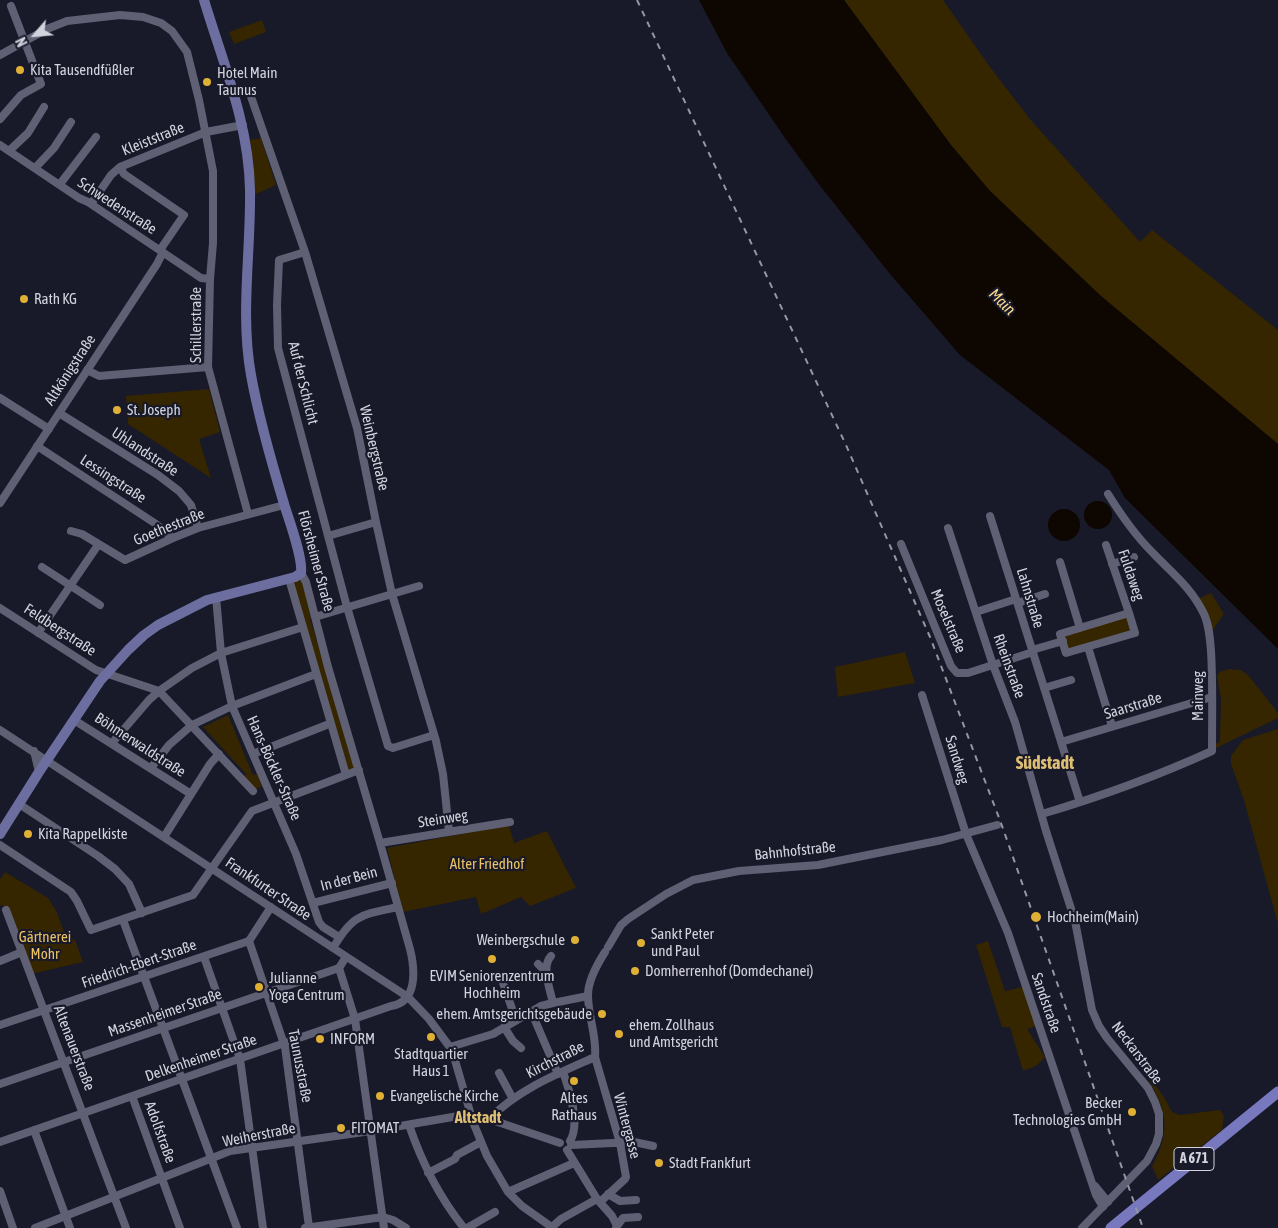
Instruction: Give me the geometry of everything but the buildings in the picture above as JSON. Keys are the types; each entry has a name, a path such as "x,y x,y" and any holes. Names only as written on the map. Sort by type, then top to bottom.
{"highway":[{"name":"A 671","path":"1112,1228 1278,1092"},
{"name":"A 671","path":"1123,1228 1278,1102"}],"main road":[{"name":"Flörsheimer Straße","path":"204,0 235,94 243,125 250,190 246,321 248,356 262,422 301,566 301,573"},
{"path":"0,834 105,674 128,650 158,625 193,607 216,597 288,579 301,573"}],"street":[{"path":"0,119 21,95 41,84 11,6"},
{"name":"Schillerstraße","path":"0,55 25,40 67,21 120,15 143,17 160,22 172,31 186,52 206,132 212,171 213,243 210,279 208,366 248,514"},
{"name":"Weinbergstraße","path":"235,94 249,91 305,252 357,428 392,594 434,735 443,774 449,831"},
{"path":"9,151 28,133 44,107"},
{"path":"35,168 54,148 71,122"},
{"name":"Kleiststraße","path":"91,204 111,175 120,168 206,132 243,125"},
{"name":"Schwedenstraße","path":"60,184 96,137"},
{"name":"Schwedenstraße","path":"0,145 201,278 210,279"},
{"name":"Schwedenstraße","path":"120,168 126,176 184,215 161,251"},
{"name":"Altkönigstraße","path":"0,503 157,264 161,251"},
{"name":"Auf der Schlicht","path":"305,252 279,260 276,305 278,348 347,608 388,746 393,748 434,735"},
{"path":"87,370 96,376 104,376 208,366"},
{"path":"0,398 49,429"},
{"name":"Uhlandstraße","path":"59,413 158,475 179,491 191,505 198,528"},
{"name":"Lessingstraße","path":"37,446 150,519 172,538"},
{"name":"Mainweg","path":"1042,814 1181,765 1212,751 1212,673 1209,630 1204,614 1183,581 1134,532 1108,494"},
{"name":"Goethestraße","path":"71,531 78,532 125,560 198,528 284,505"},
{"name":"Lahnstraße","path":"990,516 1080,802"},
{"path":"328,536 376,522"},
{"name":"Rheinstraße","path":"948,528 993,665 1015,722 1042,814"},
{"name":"Moselstraße","path":"901,544 954,670 962,674 1063,641"},
{"path":"38,633 98,545"},
{"name":"Fuldaweg","path":"1088,647 1135,633 1106,545"},
{"path":"1112,564 1134,557"},
{"path":"1060,562 1080,628"},
{"path":"42,567 100,605"},
{"name":"Flörsheimer Straße","path":"301,573 306,582 328,667 392,882 414,967 413,980 408,996"},
{"name":"Flörsheimer Straße","path":"288,579 329,724 346,776"},
{"path":"315,617 419,586"},
{"path":"976,612 1045,594"},
{"name":"Hans-Böckler-Straße","path":"216,597 221,653 232,706 296,854 319,922 339,937"},
{"name":"Feldbergstraße","path":"0,608 96,670 160,691"},
{"path":"1112,726 1088,647 1066,653 1060,634 1129,613"},
{"path":"112,743 149,700 192,668 221,653 302,627"},
{"path":"151,768 169,745 192,725 232,706 316,674"},
{"path":"1044,688 1071,680"},
{"path":"160,691 253,791"},
{"name":"Sandweg","path":"922,695 966,834"},
{"name":"Saarstraße","path":"1061,742 1212,697"},
{"name":"Böhmerwaldstraße","path":"74,720 191,794"},
{"path":"253,754 329,724"},
{"name":"Frankfurter Straße","path":"0,730 408,996 429,1018 450,1047 458,1067 473,1122 481,1142 508,1192 522,1206 552,1227"},
{"path":"34,751 39,772"},
{"path":"164,837 210,764 219,754"},
{"path":"0,845 72,892 91,930 142,914 192,895 250,812 359,770"},
{"path":"19,804 115,869 129,884 142,914"},
{"name":"Neckarstraße","path":"1042,814 1077,928 1090,1001 1096,1018 1111,1044 1146,1084 1153,1095 1159,1114 1159,1134 1152,1152 1140,1169 1082,1228"},
{"name":"Steinweg","path":"380,843 510,822"},
{"name":"Bahnhofstraße","path":"633,915 666,894 693,880 739,871 818,865 997,826"},
{"name":"Sandstraße","path":"966,834 1008,933 1093,1184 1106,1204"},
{"name":"In der Bein","path":"314,903 392,882"},
{"path":"333,948 348,926 362,915 398,907"},
{"path":"249,940 271,908"},
{"name":"Altenauerstraße","path":"6,910 126,1228"},
{"name":"Kirchstraße","path":"489,1118 501,1107 534,1084 595,1058 596,1045 588,996 593,976 606,949 621,925 633,915"},
{"path":"123,920 237,1228"},
{"name":"Friedrich-Ebert-Straße","path":"0,1025 204,957 249,940"},
{"name":"Taunusstraße","path":"249,940 284,1044 299,1141 307,1228"},
{"path":"0,961 22,952"},
{"path":"551,956 548,959 547,973 553,1003"},
{"path":"204,957 240,1059 264,1228"},
{"path":"346,957 339,968 355,1019 384,1228"},
{"path":"538,964 547,973"},
{"name":"Massenheimer Straße","path":"0,1084 339,968"},
{"path":"503,983 516,1020"},
{"name":"Delkenheimer Straße","path":"0,1142 402,1003 408,996"},
{"path":"450,1047 493,1034 532,1011 553,1003 588,996"},
{"path":"532,1011 571,1097 574,1119 569,1145 574,1163 612,1216 617,1227"},
{"path":"504,1027 521,1048"},
{"name":"Wintergasse","path":"552,1227 561,1219 599,1200 626,1178 620,1143 595,1058"},
{"path":"498,1074 513,1099"},
{"name":"Adolfstraße","path":"132,1096 180,1228"},
{"name":"Weiherstraße","path":"35,1228 230,1152 470,1114"},
{"path":"473,1122 489,1118 560,1143 561,1148 569,1145 634,1142 654,1146"},
{"path":"409,1125 428,1173 445,1203 465,1228 495,1212"},
{"path":"34,1130 70,1228"},
{"path":"428,1173 455,1160 457,1155 481,1142"},
{"path":"508,1192 574,1163"},
{"path":"0,1191 13,1228"},
{"path":"608,1194 620,1201 636,1200"},
{"path":"307,1228 383,1217 389,1218 406,1228"},
{"path":"617,1227 623,1218 638,1217"}],"green space":[{"path":"844,0 943,0 1029,118 1140,242 1152,230 1278,330 1278,444 1101,296 990,191 951,145"},
{"path":"262,20 266,32 234,44 229,32"},
{"path":"261,138 276,185 254,195 250,140"},
{"path":"209,389 220,432 199,439 211,478 128,424 126,396"},
{"path":"302,578 310,619 355,768 348,771 292,582"},
{"path":"1211,593 1224,614 1212,631 1198,599"},
{"path":"1127,615 1132,632 1068,651 1064,635"},
{"path":"905,652 915,683 838,697 835,667"},
{"path":"1229,669 1241,670 1248,675 1278,713 1278,718 1216,748 1215,744 1220,742 1221,699 1217,675"},
{"path":"228,715 253,775 257,774 262,786 256,789 244,776 246,774 203,727"},
{"path":"1278,729 1278,924 1244,800 1231,764 1231,756 1243,740"},
{"name":"Alter Friedhof","path":"509,825 514,843 547,831 576,888 530,906 521,897 481,914 476,897 403,912 387,848"},
{"name":"Gärtnerei Mohr","path":"5,872 48,898 57,912 65,935 75,940 83,962 31,974 8,908 0,905 0,879"},
{"path":"988,941 1005,991 1023,987 1036,1026 1027,1029 1045,1057 1036,1066 1023,1071 1010,1027 1002,1027 976,945"},
{"path":"1152,1080 1172,1112 1180,1115 1220,1110 1224,1116 1222,1130 1158,1180 1152,1166 1162,1144 1164,1123 1160,1103 1149,1081"}],"water":[{"name":"Main","path":"699,0 844,0 951,145 990,191 1101,296 1278,444 1278,649 1125,498 1109,470 960,355 890,274 821,187 727,53"},
{"path":"1098,501 1108,505 1112,515 1108,525 1098,529 1088,525 1084,515 1088,505"},
{"path":"1064,509 1070,510 1075,514 1079,519 1079,531 1075,536 1070,540 1064,541 1058,540 1053,536 1049,531 1048,525 1049,519 1053,514 1058,510"}],"railway":[{"path":"637,0 846,445 930,637 1001,823 1143,1228"}],"place":[{"name":"Kita Tausendfüßler","path":"20,70"},
{"name":"Hotel Main Taunus","path":"207,82"},
{"name":"Rath KG","path":"24,299"},
{"name":"St. Joseph","path":"117,410"},
{"name":"Kita Rappelkiste","path":"28,834"},
{"name":"Hochheim(Main)","path":"1036,917"},
{"name":"Weinbergschule","path":"575,940"},
{"name":"Sankt Peter und Paul","path":"641,943"},
{"name":"EVIM Seniorenzentrum Hochheim","path":"492,959"},
{"name":"Domherrenhof (Domdechanei)","path":"635,971"},
{"name":"Julianne Yoga Centrum","path":"259,987"},
{"name":"ehem. Amtsgerichtsgebäude","path":"602,1014"},
{"name":"ehem. Zollhaus und Amtsgericht","path":"619,1034"},
{"name":"Stadtquartier Haus 1","path":"431,1037"},
{"name":"INFORM","path":"320,1039"},
{"name":"Altes Rathaus","path":"574,1081"},
{"name":"Evangelische Kirche","path":"380,1096"},
{"name":"Becker Technologies GmbH","path":"1132,1112"},
{"name":"FITOMAT","path":"341,1128"},
{"name":"Stadt Frankfurt","path":"659,1163"}],"district":[{"name":"Südstadt","path":"1045,763"},
{"name":"Altstadt","path":"478,1118"}]}
